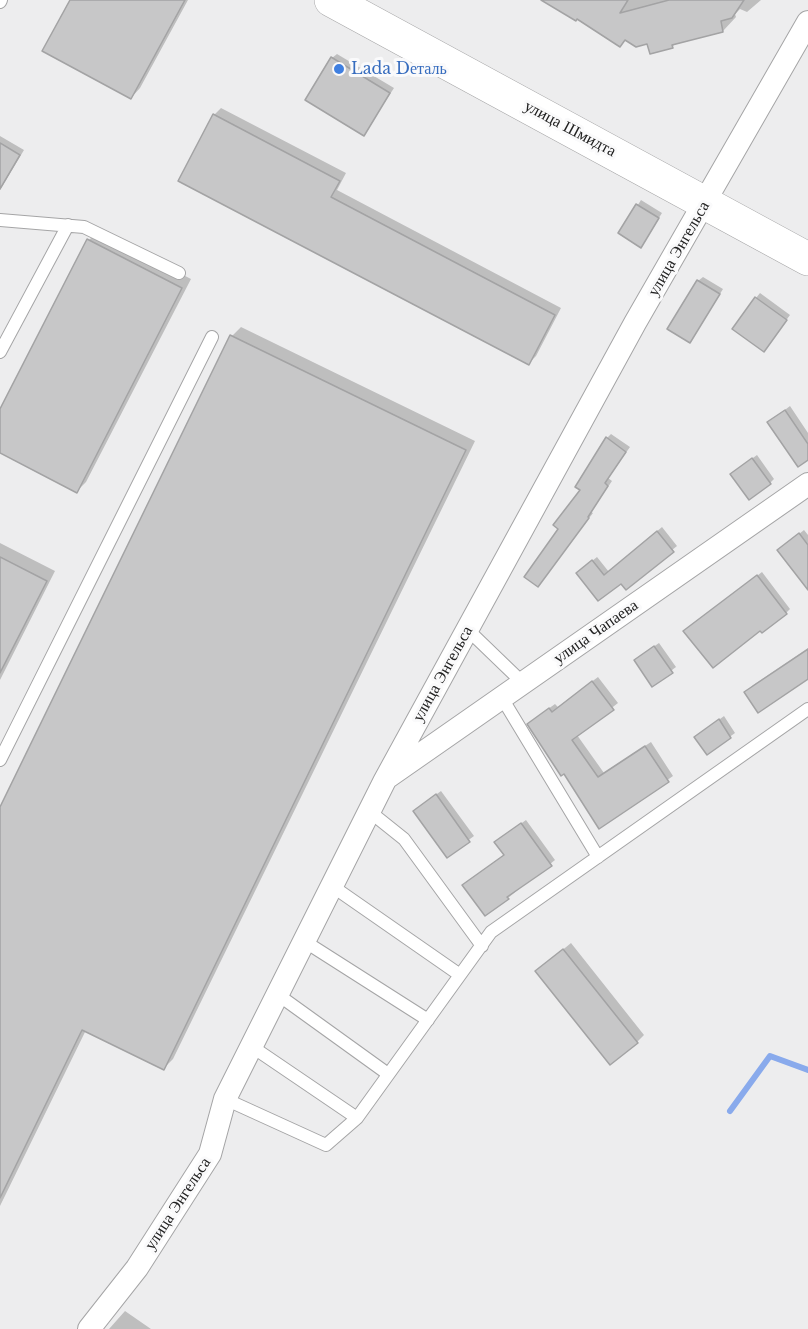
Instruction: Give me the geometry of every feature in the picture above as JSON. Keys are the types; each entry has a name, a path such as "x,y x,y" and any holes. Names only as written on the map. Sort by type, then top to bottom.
{"main road":[{"name":"улица Шмидта","path":"331,0 808,260"}],"street":[{"name":"улица Энгельса","path":"89,1329 137,1268 210,1154 225,1099 385,780 635,323 808,22"},
{"name":"улица Чапаева","path":"385,780 808,484"}],"lane":[{"path":"0,220 84,227 179,273"},
{"path":"0,352 68,225"},
{"path":"0,760 212,337"},
{"path":"467,629 523,683"},
{"path":"502,698 598,857"},
{"path":"225,1099 326,1145 357,1118 491,932 808,709"},
{"path":"369,811 404,839 482,946"},
{"path":"332,886 460,975"},
{"path":"304,941 428,1020"},
{"path":"277,994 388,1074"},
{"path":"251,1046 357,1118"}],"building":[{"path":"70,0 185,0 131,99 42,51"},
{"path":"541,0 628,0 620,13 669,0 744,0 732,18 721,21 723,32 672,45 673,48 650,54 647,44 636,47 625,40 620,47 577,19 576,21"},
{"path":"331,57 390,93 364,136 305,100"},
{"path":"213,114 340,181 331,197 555,315 529,365 178,181"},
{"path":"0,143 20,155 0,189"},
{"path":"636,204 659,218 641,248 618,233"},
{"path":"87,239 182,288 77,493 0,453 0,409"},
{"path":"697,280 720,294 690,343 667,329"},
{"path":"755,297 787,320 764,352 732,329"},
{"path":"230,335 466,450 164,1070 82,1030 0,1198 0,807"},
{"path":"785,410 808,444 808,460 798,467 767,422"},
{"path":"606,437 626,452 605,483 608,486 589,518 538,587 524,577 558,529 553,525 580,490 575,487"},
{"path":"752,458 771,484 749,500 730,474"},
{"path":"657,531 674,552 626,590 621,584 598,601 576,573 592,560 604,575"},
{"path":"799,533 808,545 808,590 777,550"},
{"path":"0,557 47,581 0,673"},
{"path":"757,575 787,614 762,633 760,631 713,668 683,631"},
{"path":"654,646 673,673 652,687 634,660"},
{"path":"808,649 808,679 758,713 744,692"},
{"path":"592,681 614,710 572,740 598,777 645,746 669,782 599,829 564,774 561,776 527,724 549,708 552,712"},
{"path":"719,719 731,738 707,755 694,737"},
{"path":"436,794 470,842 447,858 413,811"},
{"path":"521,823 552,866 507,897 509,899 485,916 462,885 504,855 494,842"},
{"path":"563,949 638,1043 610,1065 535,971"}],"waterway":[{"path":"730,1111 770,1056 808,1070"}],"place":[{"name":"Lada Dеталь","path":"339,69"}]}
